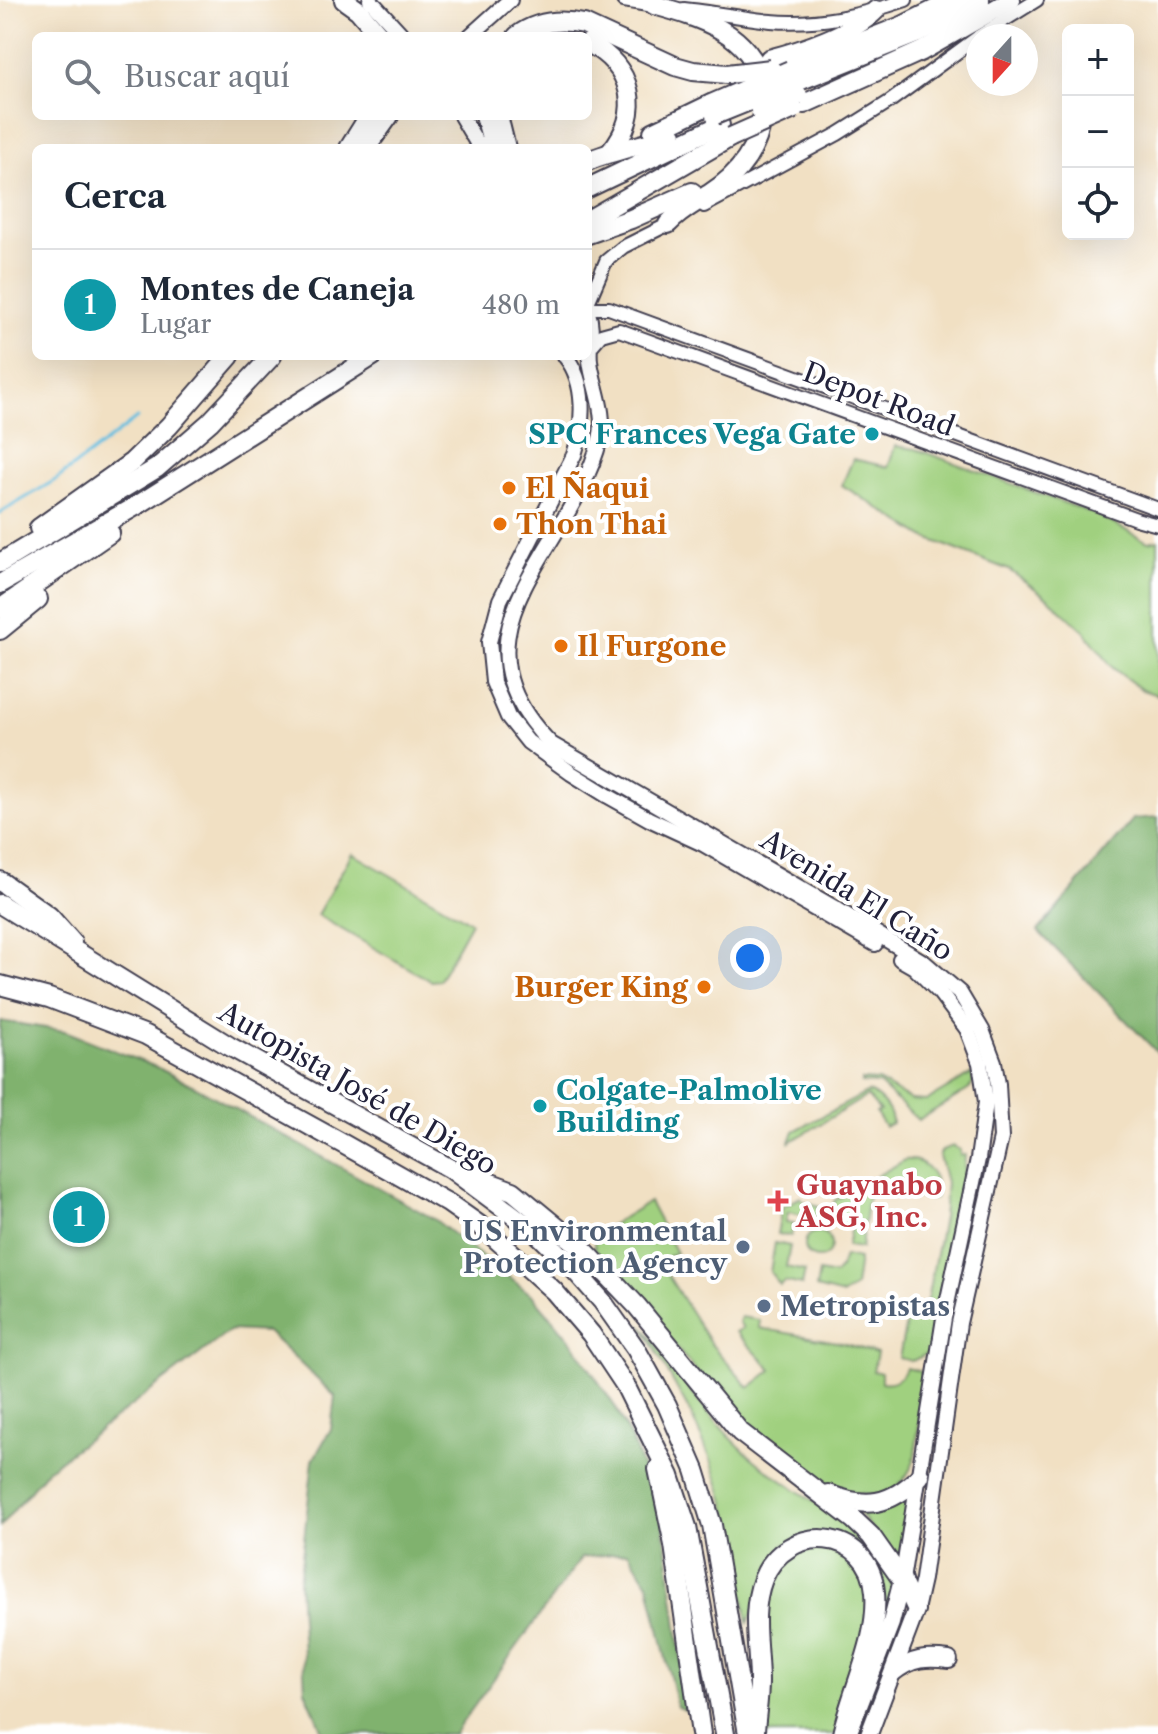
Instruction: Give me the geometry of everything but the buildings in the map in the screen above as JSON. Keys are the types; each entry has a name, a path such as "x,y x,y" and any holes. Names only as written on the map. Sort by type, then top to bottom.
{"highway":[{"path":"344,0 358,10 377,32"},
{"path":"592,159 719,120 796,88 902,26 954,0"},
{"path":"592,186 719,120 916,34 980,0"},
{"path":"525,32 556,21 584,24 684,69 775,68 796,88 827,95 922,51 1011,0"},
{"path":"654,5 688,14 735,38 753,59 761,76 764,98 761,129 753,149 733,177 679,212 668,224"},
{"path":"733,68 769,59 852,27 865,21 876,10"},
{"path":"592,46 613,61 623,74 629,90 628,123 611,151"},
{"path":"364,144 368,120"},
{"path":"366,144 386,120"},
{"path":"486,120 493,144"},
{"path":"499,120 505,144"},
{"path":"592,217 719,120"},
{"path":"592,233 631,219 711,183 753,149"},
{"path":"8,558 42,526 132,462 169,426 227,360"},
{"path":"8,558 157,468 210,422 268,360"},
{"path":"0,584 141,503 367,360"},
{"path":"0,598 112,526 141,503"},
{"path":"0,609 114,530 141,503"},
{"path":"0,622 38,599 0,630"},
{"path":"0,881 49,916 88,959"},
{"name":"Autopista José de Diego","path":"0,904 229,1046 451,1169 537,1233 571,1266 602,1301 636,1349 667,1405 705,1496 748,1734"},
{"name":"Autopista José de Diego","path":"0,985 60,1002 146,1035 448,1203 518,1256 554,1291 591,1334 625,1385 670,1476 687,1527 725,1734"},
{"path":"451,1169 513,1191 582,1248 629,1296 740,1432 871,1536 902,1580 916,1610"},
{"path":"653,1443 674,1545 701,1734"},
{"path":"807,1485 847,1501 875,1503 901,1492 920,1476"},
{"path":"755,1734 759,1683 757,1609 764,1579 775,1559 791,1545 824,1539 845,1545 861,1556 871,1573 875,1589 866,1650 845,1734"},
{"name":"Avenida El Caño","path":"845,1734 891,1623 902,1580"},
{"name":"Avenida El Caño","path":"869,1734 916,1610"},
{"path":"893,1673 906,1663 925,1657 949,1660"}],"main road":[{"path":"370,0 399,32"},
{"path":"474,32 510,0"},
{"path":"624,0 654,5"},
{"path":"463,120 478,144"},
{"name":"Avenida El Caño","path":"568,360 580,392 580,437 574,455 500,600 492,625 490,663 493,682 508,717 528,742 571,773 649,819 703,844 914,967 955,1010 976,1049 986,1110 944,1318 902,1580"},
{"name":"Avenida El Caño","path":"591,360 602,415 601,435 587,474 513,610 507,639 507,660 517,700 551,744 833,907 938,972 960,993 973,1012 994,1062 1001,1138 959,1323 916,1610"}],"street":[{"path":"654,5 774,21 826,21 906,0"},
{"path":"998,24 1037,0"},
{"path":"592,298 606,261 623,247 765,175 876,110 966,45"},
{"name":"Depot Road","path":"592,308 609,308 1158,509"},
{"name":"Depot Road","path":"592,346 601,335 619,330 1158,525"}],"green space":[{"path":"895,446 916,449 1095,514 1148,542 1158,540 1158,695 1142,690 1113,668 1084,631 1048,598 1009,570 924,537 842,485 853,459 888,467"},
{"path":"1158,817 1158,1053 1038,931 1133,819"},
{"path":"352,853 471,922 439,980 431,981 317,915"},
{"path":"0,1021 65,1031 156,1067 196,1087 434,1219 533,1296 572,1342 616,1408 663,1519 688,1711 677,1707 649,1585 628,1552 581,1558 454,1734 324,1734 305,1690 299,1583 313,1460 331,1429 335,1396 267,1332 231,1330 47,1470 0,1527"},
{"path":"972,1074 973,1083 968,1090 918,1120 879,1084 861,1083 862,1080 878,1081 911,1100 926,1101"},
{"path":"868,1092 884,1104 892,1123 885,1127 876,1113 880,1111 867,1096 790,1142 794,1131"},
{"path":"953,1146 960,1150 960,1155 965,1154 964,1178 929,1353 912,1361 899,1358 909,1308 925,1311 943,1218 946,1182 939,1156 942,1150"},
{"path":"905,1160 920,1162 930,1171 936,1183 935,1198 931,1200 869,1187 861,1248 847,1246 852,1222 830,1215 835,1200"},
{"path":"801,1197 803,1201 819,1206 816,1218 788,1212 786,1222 794,1223 791,1236 777,1234 782,1207"},
{"path":"649,1202 676,1253 659,1261 710,1343 749,1388 772,1370 736,1332 743,1328 739,1322 741,1317 760,1320 759,1328 842,1343 877,1353 873,1371 881,1373 881,1382 896,1380 906,1368 920,1371 925,1377 915,1456 904,1478 886,1496 827,1490 743,1425 596,1255 593,1236"},
{"path":"818,1232 827,1236 831,1245 827,1254 818,1258 809,1254 805,1245 809,1236"},
{"path":"775,1243 790,1246 786,1267 805,1271 802,1285 784,1281 780,1285 770,1272"},
{"path":"844,1256 859,1259 855,1287 843,1295 816,1288 819,1272 835,1275"},
{"path":"642,1325 735,1443 769,1471 844,1522 876,1554 892,1582 889,1610 877,1645 879,1615 857,1547 784,1545 748,1623 734,1542 711,1460 691,1414"},
{"path":"912,1491 898,1562 859,1511"},
{"path":"819,1545 835,1550 858,1564 871,1597 857,1673 837,1734 767,1734 762,1688 763,1595 782,1559"}],"waterway":[{"path":"0,513 57,479 137,418"}],"place":[{"name":"SPC Frances Vega Gate","path":"872,434"},
{"name":"El Ñaqui","path":"509,488"},
{"name":"Thon Thai","path":"500,524"},
{"name":"Il Furgone","path":"561,646"},
{"name":"Burger King","path":"704,987"},
{"name":"Colgate-Palmolive Building","path":"540,1106"},
{"name":"Guaynabo ASG, Inc.","path":"778,1201"},
{"name":"Montes de Caneja","path":"79,1217"},
{"name":"US Environmental Protection Agency","path":"743,1247"},
{"name":"Metropistas","path":"764,1306"}]}
